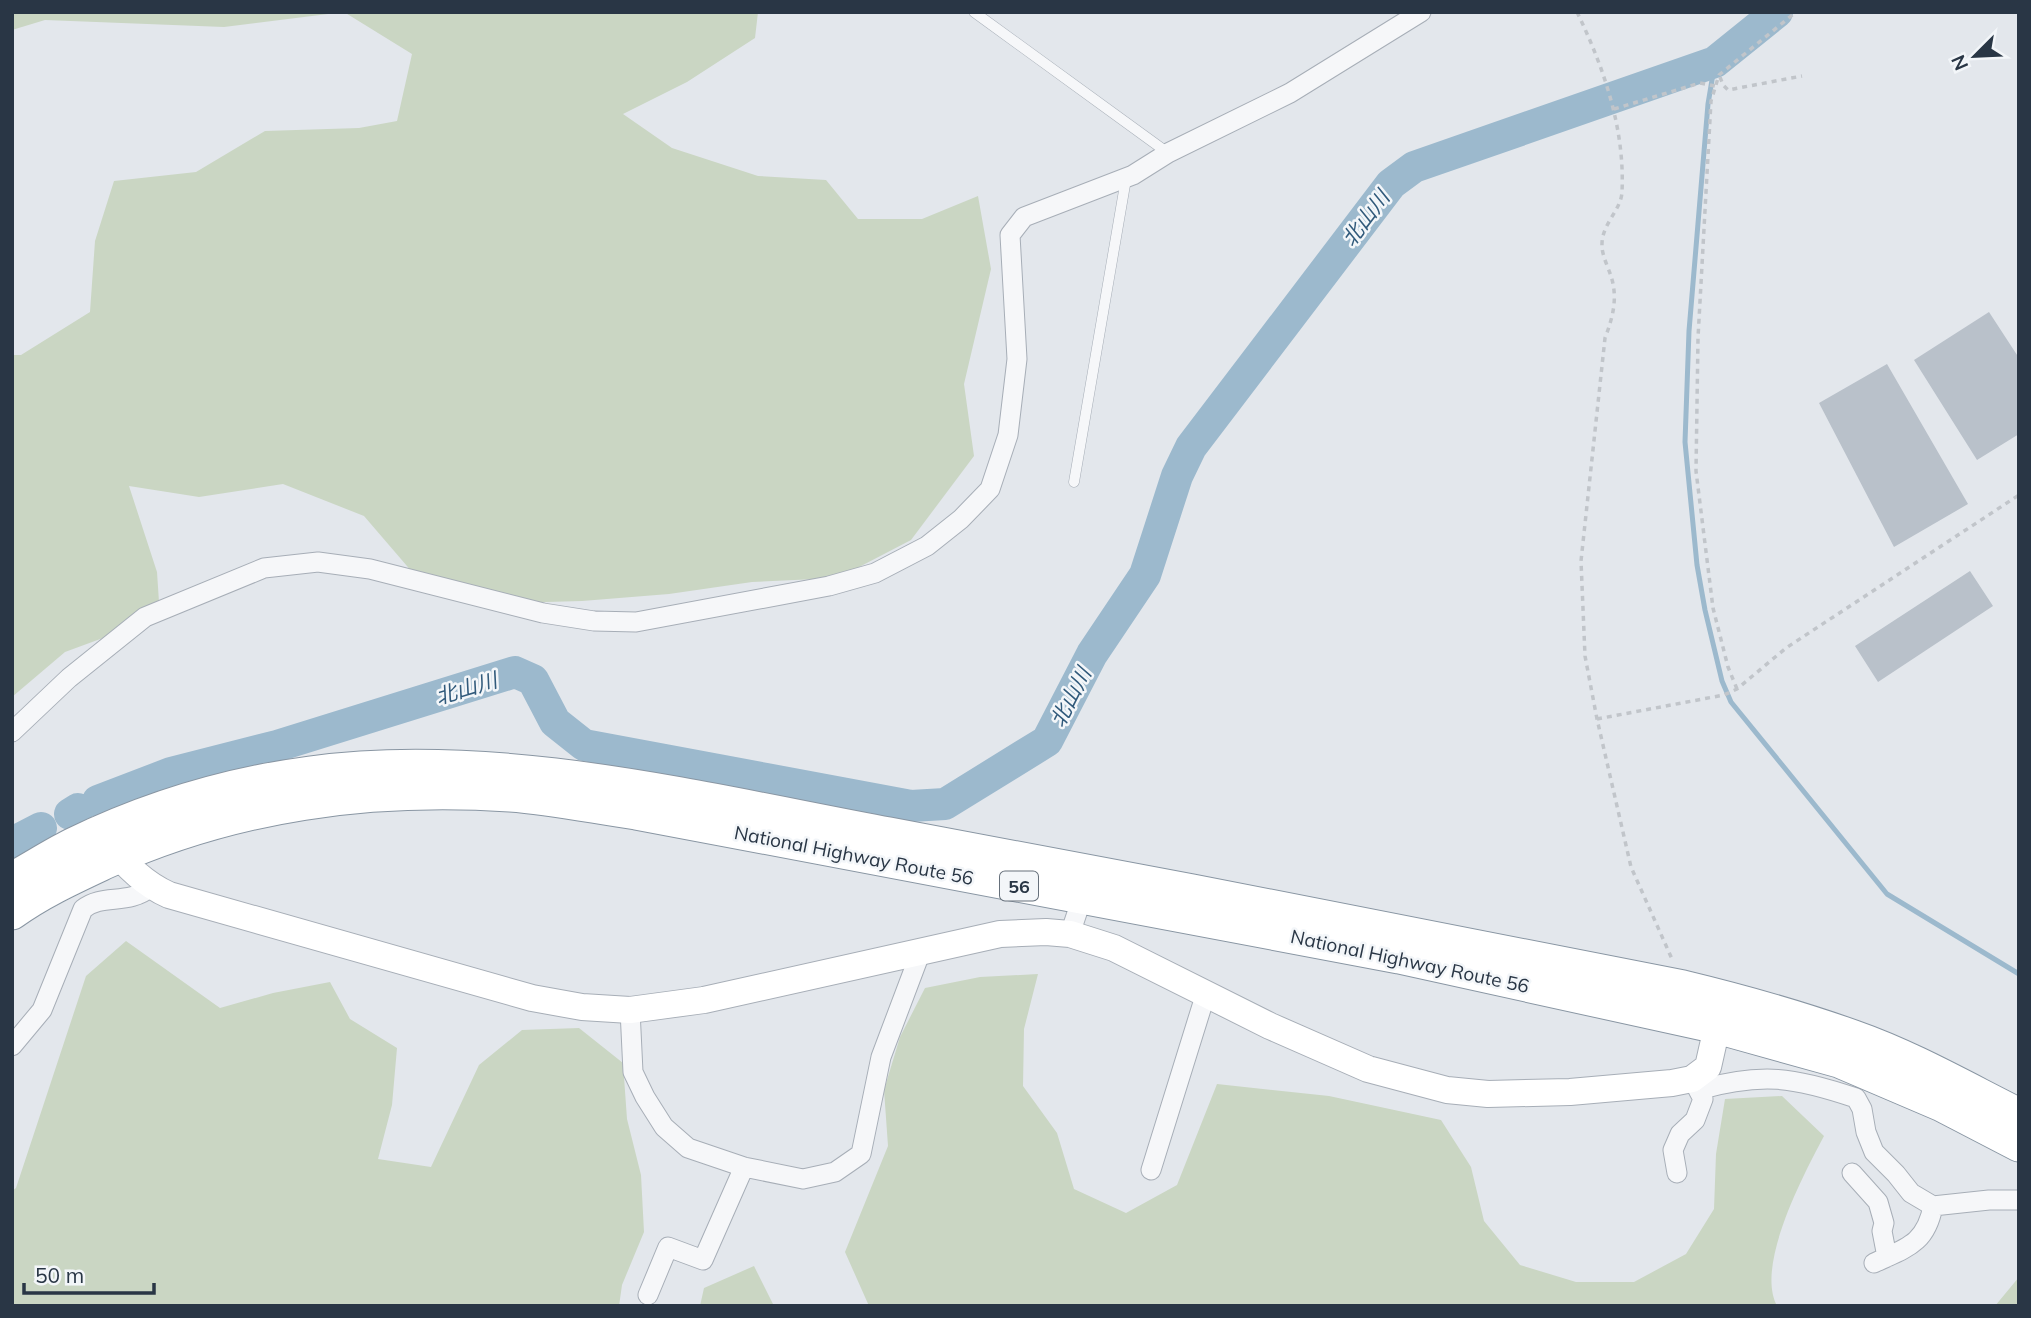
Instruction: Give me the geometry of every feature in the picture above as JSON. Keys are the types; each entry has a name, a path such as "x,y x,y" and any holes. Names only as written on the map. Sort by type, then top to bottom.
{"highway":[{"name":"National Highway Route 56","path":"12,912 81,873 110,844 183,801 311,772 405,766 509,769 646,789 1717,1027 1839,1061 1942,1105 2019,1145"},
{"name":"National Highway Route 56","path":"12,879 69,846 110,844"},
{"name":"National Highway Route 56","path":"1083,884 1684,987 1855,1037 1943,1076 2019,1115"}],"street":[{"path":"12,732 69,678 145,617 264,568 318,562 370,569 543,613 594,621 636,622 829,586 875,573 927,546 961,519 990,489 1008,435 1017,359 1010,235 1024,217 1126,178 1168,153 1290,93 1421,12"},
{"path":"110,844 151,887 169,895 533,998 582,1007 630,1010 704,1000 1000,934 1070,934 1114,948 1270,1026 1368,1069 1447,1090 1488,1094 1570,1092 1772,1078 1816,1084 1856,1098 1862,1108 1866,1132 1874,1152 1911,1193 1933,1206 2019,1200"},
{"path":"1070,934 1083,884"},
{"path":"12,1046 42,1010 83,909 94,902 134,898 151,887"},
{"path":"630,1010 633,1072 664,1127 688,1148 744,1167 803,1179 835,1172 860,1154 881,1057 921,951"},
{"path":"1151,1170 1206,993"},
{"path":"1695,1084 1708,1067 1717,1027"},
{"path":"1677,1173 1674,1150 1680,1134 1695,1120 1703,1100 1695,1084"},
{"path":"648,1296 668,1247 703,1260 744,1167"},
{"path":"1853,1173 1878,1202 1884,1223 1880,1260 1920,1239 1930,1222 1933,1206"}],"lane":[{"path":"974,12 1168,153"},
{"path":"1074,482 1126,178"}],"path":[{"path":"1577,12 1591,41 1614,107 1622,195 1603,230 1602,248 1614,284 1615,312 1605,338 1581,561 1585,656 1631,867 1684,987"},
{"path":"1737,689 1728,667 1713,608 1696,471 1699,324 1711,101 1719,75 1796,12"},
{"path":"1719,75 1728,90 1801,76"},
{"path":"1614,107 1700,83 1715,86"},
{"path":"1597,719 1724,695 1737,689 1786,648 2019,495"}],"green space":[{"path":"12,12 344,12 224,27 45,20 12,30"},
{"path":"344,12 758,12 755,38 687,82 623,114 672,148 758,176 826,180 858,219 922,219 978,196 991,269 964,384 974,456 911,540 838,578 752,582 669,594 582,601 510,603 419,580 364,516 283,484 199,497 129,486 157,572 160,617 65,652 12,697 12,355 21,355 90,312 95,241 114,181 196,172 265,131 359,128 397,121 412,54"},
{"path":"126,941 220,1008 273,993 330,982 350,1019 397,1048 392,1105 378,1159 431,1167 479,1065 522,1030 579,1028 623,1063 627,1119 641,1175 644,1232 622,1285 619,1306 12,1306 12,1191 16,1188 86,976"},
{"path":"1038,974 1024,1029 1023,1086 1057,1133 1074,1189 1126,1213 1177,1185 1217,1084 1329,1096 1441,1120 1471,1167 1484,1221 1520,1265 1576,1282 1634,1282 1686,1254 1714,1209 1716,1154 1725,1099 1782,1096 1824,1136 1805,1173 1777,1244 1772,1267 1772,1288 1777,1306 869,1306 845,1252 888,1146 884,1090 900,1037 925,988 980,977"},
{"path":"754,1266 774,1306 700,1306 704,1288"},
{"path":"2019,1277 2019,1306 1995,1306"}],"building":[{"path":"1989,312 2019,358 2019,434 1977,460 1914,360"},
{"path":"1887,364 1968,504 1894,547 1819,403"},
{"path":"1970,571 1993,606 1878,682 1855,646"}],"waterway":[{"name":"北山川","path":"98,801 171,773 277,746 515,672 533,680 555,722 584,745 911,806 945,804 1047,741 1092,654 1145,575 1177,476 1191,447 1391,184 1414,167 1715,62 1777,12"},
{"path":"1715,62 1708,104 1689,331 1685,442 1697,565 1722,681 1731,702 1887,894 2019,974"},
{"name":"北山川","path":"70,814 78,809"},
{"name":"北山川","path":"12,843 41,828"}]}
